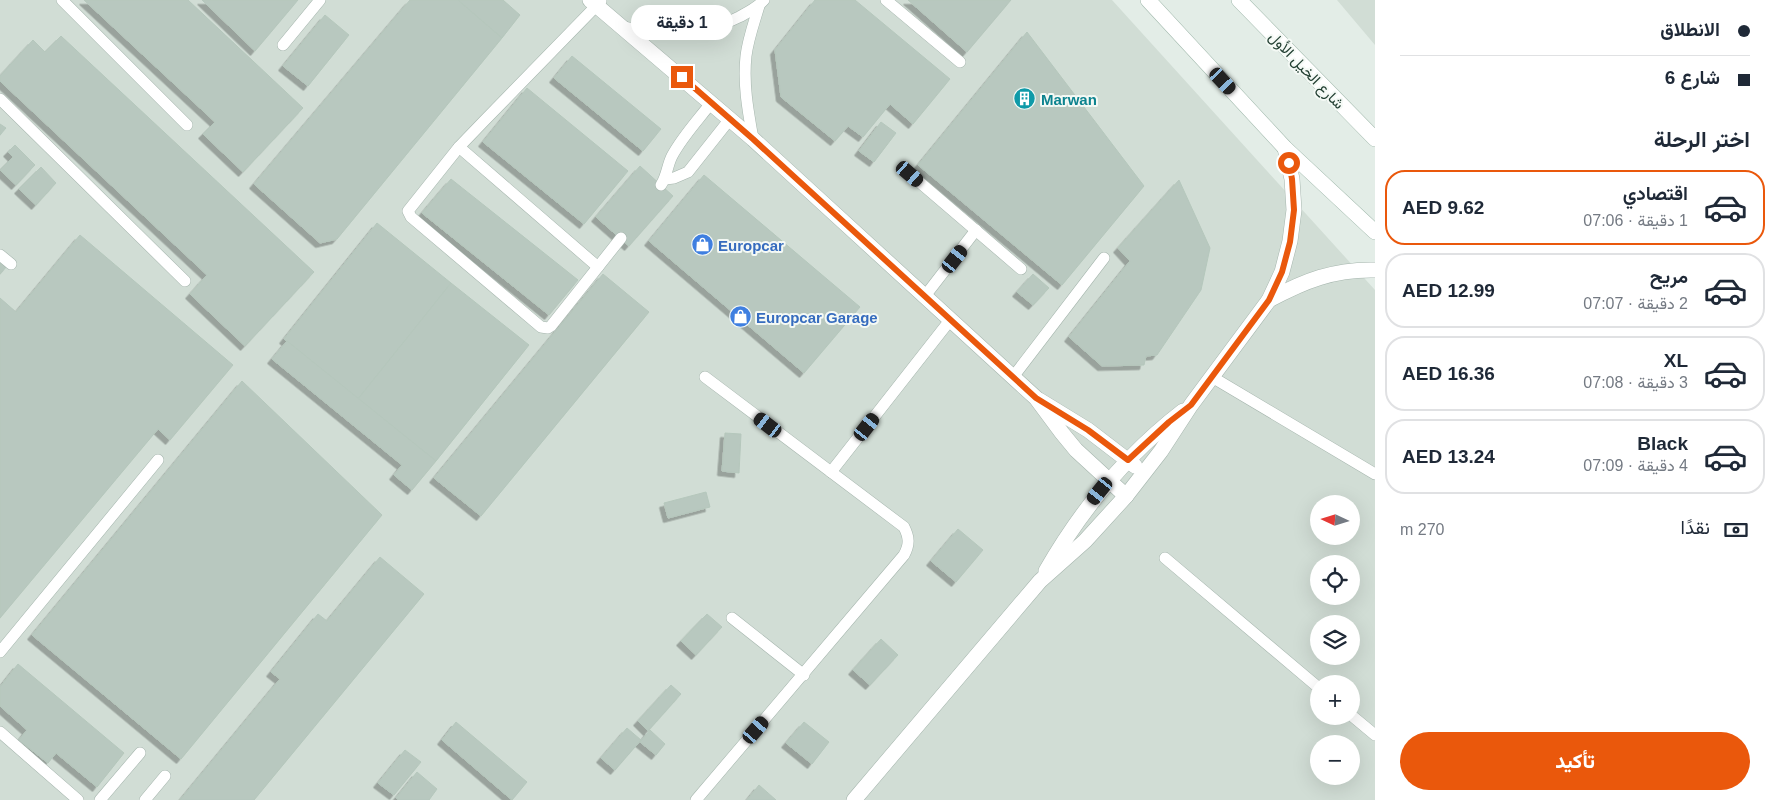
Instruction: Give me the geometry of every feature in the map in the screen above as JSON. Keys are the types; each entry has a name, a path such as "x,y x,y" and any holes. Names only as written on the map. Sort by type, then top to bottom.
{"street":[{"path":"1148,0 1285,148 1375,232"},
{"name":"شارع الخيل الأول","path":"1239,0 1375,139"},
{"path":"596,2 753,139 1036,398 1062,433 1091,465 1126,496"},
{"path":"854,800 1040,581 1085,540 1126,496 1144,474 1191,405 1269,300 1282,272 1290,242 1294,210 1292,179 1285,148"},
{"path":"1269,300 1297,285 1328,275 1360,270 1375,270"},
{"path":"1036,398 1083,426 1144,474"},
{"path":"1040,581 1060,546 1083,512 1109,481 1162,428 1191,405"}],"lane":[{"path":"62,0 187,125"},
{"path":"282,45 320,0"},
{"path":"886,0 960,62"},
{"path":"596,2 460,147 409,208 409,214 418,224 541,327 545,328 551,326 621,238"},
{"path":"622,26 664,34 685,34 727,23 761,3"},
{"path":"753,139 747,106 746,56 761,3"},
{"path":"0,99 185,281"},
{"path":"711,103 672,155 663,182 688,172 730,119"},
{"path":"460,147 598,267"},
{"path":"910,174 1021,269"},
{"path":"925,296 976,230"},
{"path":"0,254 11,264"},
{"path":"1013,377 1104,258"},
{"path":"831,472 951,320"},
{"path":"696,800 804,675 904,555 909,546 908,536 904,527 705,377"},
{"path":"1212,377 1375,474"},
{"path":"0,652 158,460"},
{"path":"1165,558 1310,680"},
{"path":"732,618 804,675"},
{"path":"1360,722 1375,735"},
{"path":"0,732 78,800"},
{"path":"100,800 140,753"},
{"path":"145,800 165,776"}],"shaded area":[{"path":"0,0 1112,0 1375,290 1375,800 0,800"},
{"path":"1337,0 1375,0 1375,45"}],"building":[{"path":"84,0 188,0 303,108 243,172 203,134 215,122"},
{"path":"202,0 298,0 255,51"},
{"path":"410,0 458,0 502,38 337,239 320,243 254,184"},
{"path":"458,0 503,0 520,15 502,38"},
{"path":"815,0 855,0 950,79 913,124 890,104 863,137 848,126 835,141 781,97 775,50"},
{"path":"908,0 1011,0 967,52"},
{"path":"325,15 349,35 308,86 283,66"},
{"name":"Marwan","path":"1027,32 1144,186 1062,285 918,165"},
{"path":"61,36 314,272 245,346 190,294 207,275 0,81 0,76 33,40 45,52"},
{"path":"572,56 661,129 643,151 554,78"},
{"path":"527,88 628,171 584,224 483,142"},
{"path":"881,122 896,133 874,162 859,151"},
{"path":"0,124 6,128 0,135"},
{"path":"15,145 35,165 16,185 0,170 13,157 8,152"},
{"path":"640,166 673,196 629,246 596,217"},
{"path":"41,167 56,183 36,205 19,189"},
{"path":"704,175 860,307 804,373 649,241"},
{"path":"451,179 578,280 549,315 422,213"},
{"path":"1179,180 1210,248 1201,290 1157,355 1146,356 1144,365 1102,366 1069,337 1130,261 1118,248"},
{"path":"377,223 451,283 358,399 284,339"},
{"path":"80,235 233,365 170,440 158,429 0,618 0,298 16,312"},
{"path":"0,257 8,265 0,274"},
{"path":"603,274 649,312 481,516 434,478"},
{"path":"1033,274 1049,288 1033,305 1017,292"},
{"path":"451,283 529,345 436,461 358,399"},
{"path":"287,341 436,461 412,490 394,475 402,465 272,359"},
{"path":"242,381 382,515 181,759 32,635"},
{"path":"725,433 741,434 739,473 722,471"},
{"path":"706,492 710,507 668,518 664,503"},
{"path":"958,529 983,550 956,582 931,561"},
{"path":"380,557 424,594 254,800 180,800 280,679 271,672 318,614 327,621"},
{"path":"707,614 722,627 696,655 681,641"},
{"path":"881,639 898,655 870,685 853,670"},
{"path":"18,664 124,753 97,787 56,753 48,763 19,740 27,730 0,706 0,687"},
{"path":"671,685 681,694 648,731 638,721"},
{"path":"456,722 527,782 512,800 442,740"},
{"path":"804,722 829,742 812,764 786,743"},
{"path":"627,728 641,740 615,770 601,758"},
{"path":"650,730 665,744 656,755 640,742"},
{"path":"405,750 421,762 394,795 378,783"},
{"path":"417,772 437,789 429,800 399,800 396,798"},
{"path":"759,785 776,800 747,800"}],"place":[{"name":"Marwan","path":"1025,99"},
{"name":"Europcar","path":"702,245"},
{"name":"Europcar Garage","path":"740,317"}],"route":[{"path":"682,77 753,139 1036,398 1088,430 1128,460 1169,422 1191,405 1269,300 1282,272 1290,242 1294,210 1289,163"}]}
